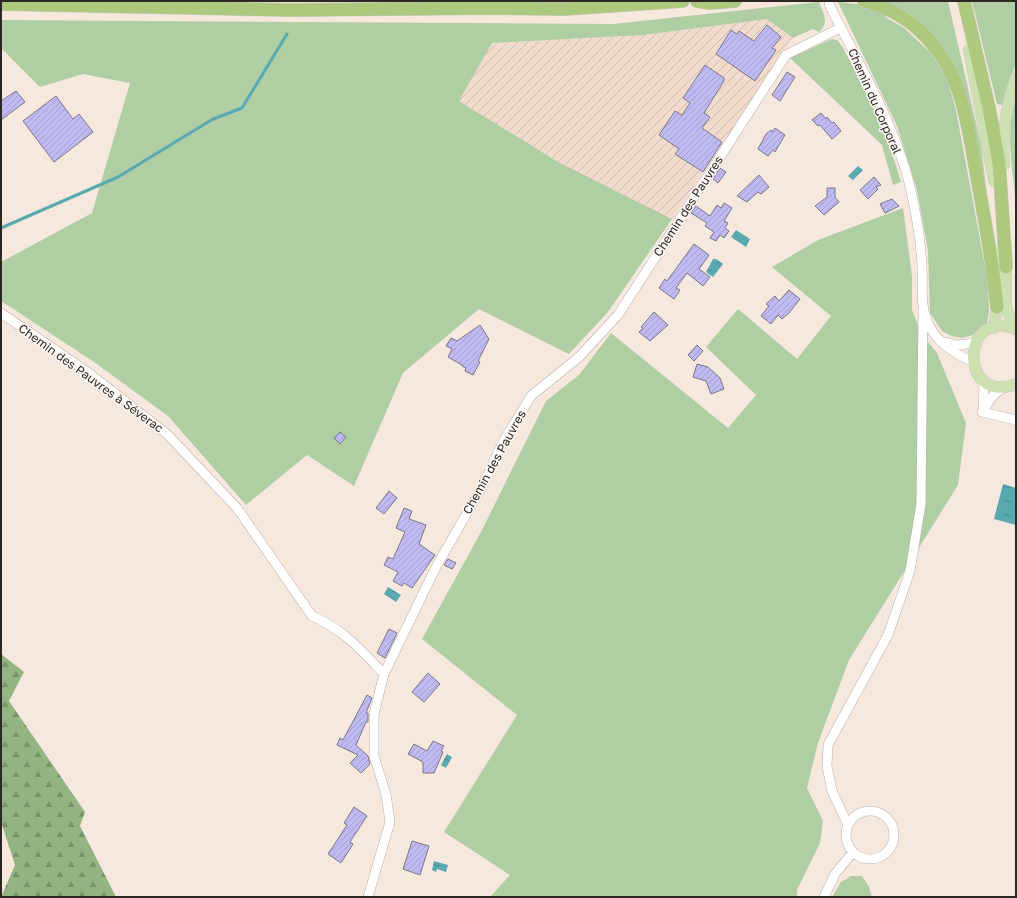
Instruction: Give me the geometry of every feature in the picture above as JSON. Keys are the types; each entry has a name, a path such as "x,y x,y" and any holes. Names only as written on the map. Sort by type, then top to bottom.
{"highway":[{"path":"1,4 290,10 491,8 564,9 683,1"},
{"path":"697,1 709,3 735,1"},
{"path":"864,1 896,14 913,25 934,44 952,73 964,106 992,257 997,306"},
{"path":"964,1 982,73 999,163 1006,267"}],"main road":[{"path":"957,1 993,167 998,209 1000,264 994,328"},
{"path":"1016,78 1006,109 1002,139 1007,206 1006,308 1016,329"},
{"path":"1011,386 991,385 982,379 976,372 973,362 973,353 976,343 983,334 994,328 1005,326 1016,329"}],"street":[{"name":"Chemin du Corporal","path":"829,4 874,93 893,135 909,185 920,244 923,308 927,321 940,340 954,354 973,362"},
{"name":"Chemin des Pauvres","path":"368,897 390,822 386,794 374,756 374,714 384,674 436,566 482,487 504,440 531,396 579,357 618,315 786,55 840,28"},
{"path":"848,825 832,791 827,766 828,745 888,635 910,571 921,504 923,308"},
{"name":"Chemin des Pauvres à Séverac","path":"1,313 89,373 167,434 237,508 312,616 329,623 352,641 384,674"},
{"path":"940,340 957,344 976,343"},
{"path":"982,379 984,397 982,412"},
{"path":"982,412 996,391 1011,386"},
{"path":"982,412 1016,420"},
{"path":"836,799 856,815"},
{"path":"870,810 883,814 892,824 895,836 891,847 878,858 864,858 853,852 846,836 848,825 856,815 870,810"},
{"path":"824,897 835,874 853,852"}],"shaded area":[{"path":"767,19 793,38 672,219 560,163 459,101 492,43 643,35"}],"green space":[{"path":"880,1 948,1 981,145 990,219 956,70"},
{"path":"972,1 1016,1 1016,64 1002,105 997,104"},
{"path":"819,2 825,18 822,29 819,32 813,29 793,38 767,19 643,35 492,43 459,101 560,163 672,219 608,312 569,354 479,309 403,373 354,486 307,455 246,505 168,416 94,362 1,301 1,262 92,213 130,83 83,74 40,87 1,48 1,20 613,24"},
{"path":"838,2 864,5 885,13 885,17 904,28 930,52 947,78 956,110 986,272 988,273 989,312 987,323 973,335 962,338 951,336 942,331 930,313 928,251 917,190 897,126"},
{"path":"832,39 837,40 842,46 883,129 901,182 893,185 882,145 790,58"},
{"path":"1016,94 1016,203 1011,162 1010,135"},
{"path":"903,208 912,276 912,310 921,333 937,353 966,423 958,485 849,660 818,743 807,788 823,821 820,843 797,890 797,897 490,897 510,875 444,832 517,715 422,639 481,532 546,401 579,375 611,333 728,428 756,395 706,347 738,309 797,359 831,316 772,267 818,240"},
{"path":"1,654 24,672 9,701 85,812 80,826 116,897 1,897 15,865 1,822"},
{"path":"851,876 862,876 869,887 872,897 832,897 841,882"}],"water":[{"path":"858,166 863,170 853,180 848,176"},
{"path":"736,230 750,239 746,247 731,237"},
{"path":"713,259 716,259 723,264 713,277 706,272"},
{"path":"1003,484 1016,488 1016,525 994,519"},
{"path":"388,587 401,595 396,602 384,594"},
{"path":"447,754 452,757 446,768 441,765"},
{"path":"434,861 448,865 446,872 437,869 436,872 432,870"}],"building":[{"path":"767,25 781,37 772,48 776,50 755,81 716,54 731,30 737,34 739,31 754,41"},
{"path":"705,65 724,78 724,81 704,113 710,117 702,128 722,142 703,172 675,154 679,149 659,135 675,111 682,115 690,103 683,98"},
{"path":"787,72 795,77 780,101 772,95"},
{"path":"16,91 25,102 1,120 1,101"},
{"path":"56,96 73,119 79,114 93,132 54,162 23,121"},
{"path":"821,113 826,119 827,117 832,123 834,122 841,131 832,139 820,125 818,126 812,120"},
{"path":"775,128 785,135 775,152 773,150 768,156 758,149 766,134 771,130 772,132"},
{"path":"720,168 726,172 718,183 713,179"},
{"path":"759,175 769,187 761,194 758,192 747,202 737,196"},
{"path":"874,177 881,185 876,187 878,189 868,199 860,190"},
{"path":"827,188 835,188 835,197 839,202 824,215 815,206 827,197"},
{"path":"892,199 899,206 885,213 880,204"},
{"path":"724,203 732,208 724,221 728,223 725,228 729,231 724,238 720,235 716,241 710,238 714,232 705,226 707,223 691,213 696,206 710,216 717,205 721,208"},
{"path":"694,244 709,255 699,269 710,277 703,286 687,273 676,288 680,290 674,299 659,288 665,279 667,281"},
{"path":"789,290 800,299 789,313 782,319 778,315 771,324 761,316 769,306 766,304 775,296 779,301"},
{"path":"654,312 668,325 650,341 639,332 643,328 641,327"},
{"path":"480,325 489,339 473,375 465,371 466,368 462,365 448,357 452,349 446,346 451,338 457,341"},
{"path":"697,345 703,351 694,361 688,355"},
{"path":"697,364 708,367 720,378 724,389 711,394 706,381 693,377"},
{"path":"340,432 346,437 340,444 334,438"},
{"path":"389,491 397,498 384,514 376,508"},
{"path":"404,508 412,511 409,519 426,525 419,544 435,555 412,588 404,583 402,586 393,581 398,572 384,565 388,557 393,559 405,532 396,528"},
{"path":"448,559 456,563 452,569 444,565"},
{"path":"389,629 397,633 385,658 377,653"},
{"path":"428,673 440,684 424,702 412,692"},
{"path":"367,695 372,698 366,713 368,713 368,722 366,722 356,745 368,756 370,764 361,773 350,763 358,755 337,745 340,738 343,740"},
{"path":"433,741 444,746 441,751 443,752 434,773 423,773 423,762 408,754 414,744 427,751"},
{"path":"354,807 367,816 350,842 353,844 341,863 328,854 347,825 344,823"},
{"path":"412,841 429,846 420,875 403,869"}],"waterway":[{"path":"1,228 118,177 213,119 242,108 287,34"}]}
